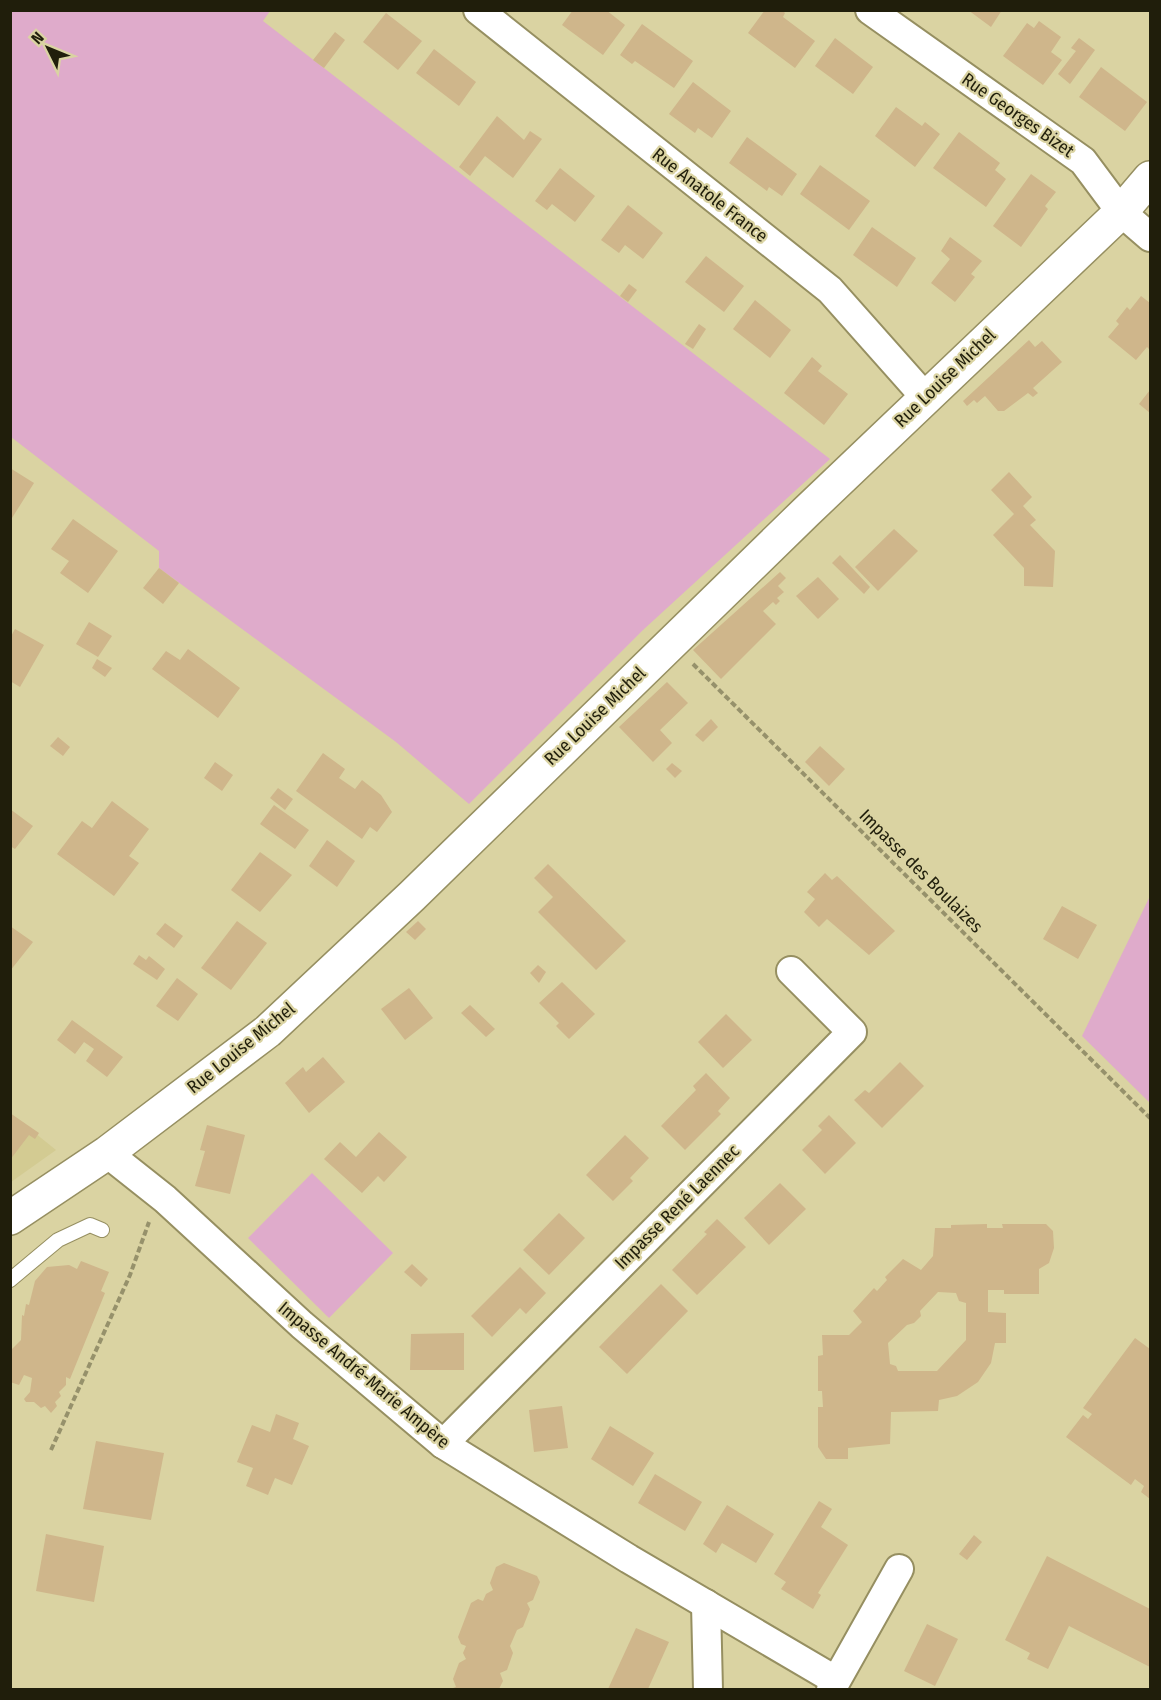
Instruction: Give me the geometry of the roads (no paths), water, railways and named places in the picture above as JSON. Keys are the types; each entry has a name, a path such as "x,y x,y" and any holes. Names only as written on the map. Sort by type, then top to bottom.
{"street":[{"name":"Rue Anatole France","path":"478,10 830,290 925,397"},
{"name":"Rue Georges Bizet","path":"870,10 1083,161 1121,212 1150,237"},
{"name":"Rue Louise Michel","path":"10,1218 107,1153 268,1031 412,896 925,397 1121,212 1150,178"},
{"name":"Impasse René Laennec","path":"443,1444 852,1032 791,971"},
{"name":"Impasse André-Marie Ampère","path":"107,1153 165,1199 302,1326 443,1444 706,1604 833,1685 899,1569"},
{"path":"706,1604 708,1689"}],"lane":[{"path":"10,1280 58,1240 90,1225 102,1230"}]}
